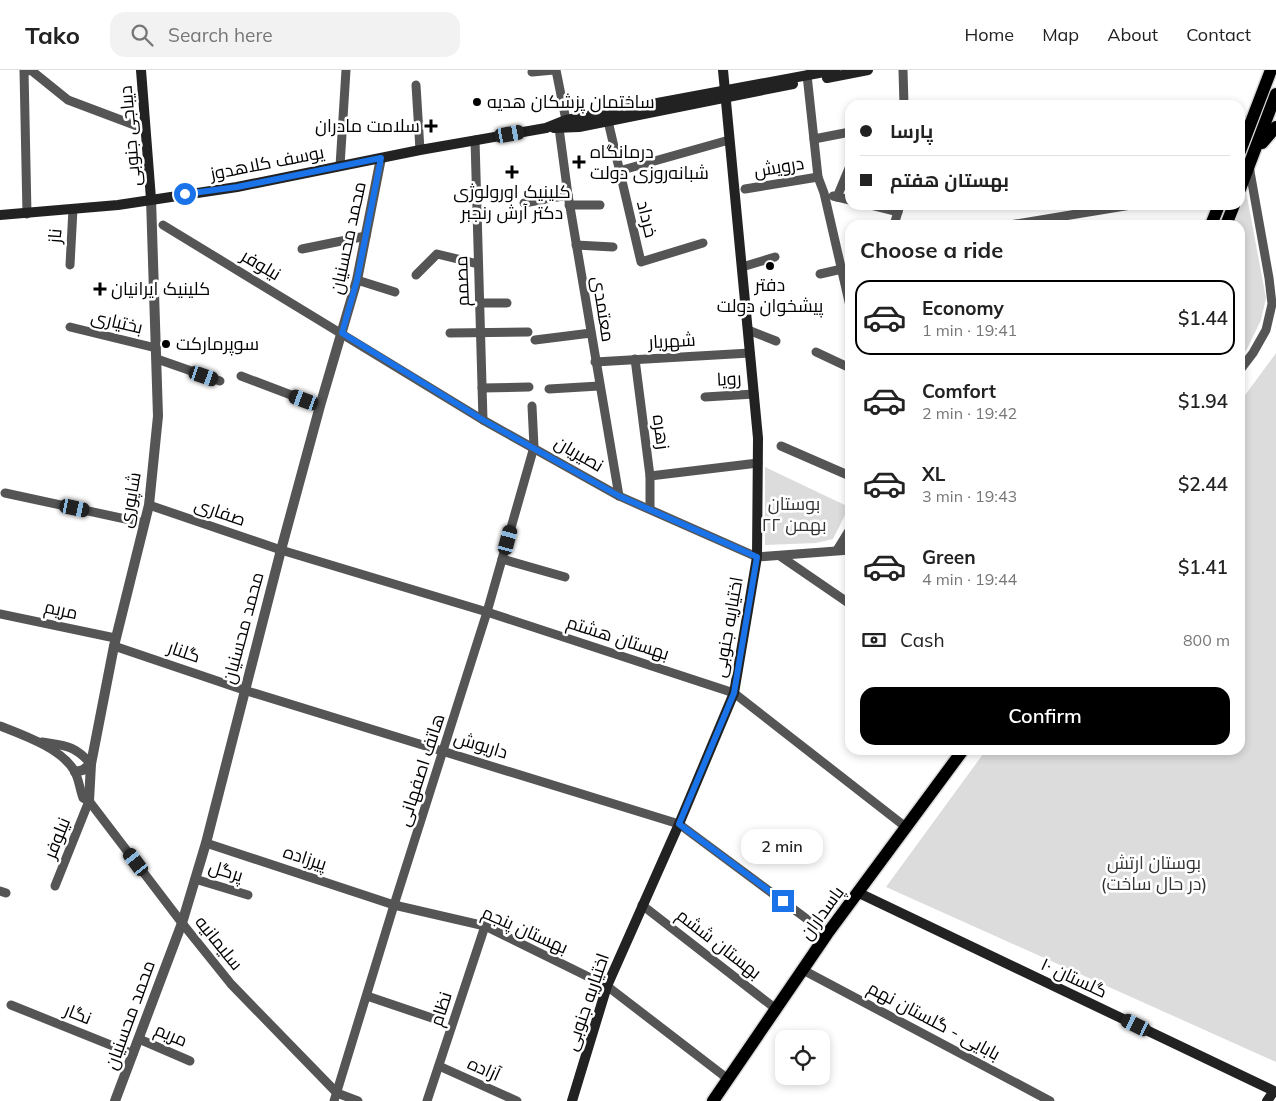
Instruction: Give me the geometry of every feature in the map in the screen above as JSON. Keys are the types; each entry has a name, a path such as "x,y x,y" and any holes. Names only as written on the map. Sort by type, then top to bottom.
{"main road":[{"name":"دیباجی جنوبی","path":"140,70 151,199"},
{"name":"اختیاریه جنوبی","path":"572,1101 607,986 679,824 734,693 757,557 758,438 723,70"},
{"path":"808,78 834,70"},
{"path":"563,124 808,78 868,70"},
{"path":"1259,70 1263,90"},
{"path":"1245,138 1271,70"},
{"path":"563,124 579,127 725,94"},
{"path":"1245,176 1276,94"},
{"name":"یوسف کلاهدوز","path":"0,215 73,209 237,187 420,150 563,124"},
{"path":"1256,148 1276,126"},
{"name":"پاسداران","path":"713,1101 827,934 960,755"},
{"name":"گلستان ۱۰","path":"859,893 1275,1092"},
{"path":"1267,1101 1275,1092"}],"street":[{"path":"28,70 68,100 145,129"},
{"path":"27,214 28,70"},
{"path":"340,166 346,70"},
{"path":"532,72 555,70"},
{"name":"معتمدی","path":"555,70 563,124 569,205 619,496"},
{"path":"903,70 904,100"},
{"path":"808,78 818,177 824,193 845,283"},
{"path":"416,85 420,150"},
{"name":"خرداد","path":"608,121 641,262 704,242"},
{"path":"814,139 845,133"},
{"name":"مصمم","path":"475,140 483,420"},
{"path":"619,171 729,140"},
{"name":"محمد محسنیان","path":"116,1101 182,923 206,842 281,550 357,280 381,158"},
{"path":"1245,363 1266,330 1272,304 1249,166"},
{"name":"درویش","path":"745,189 818,177"},
{"path":"837,196 845,178"},
{"path":"824,193 845,198"},
{"path":"524,203 568,195"},
{"name":"شاپوری","path":"89,802 91,764 114,642 149,505 158,416 151,199"},
{"path":"569,205 600,205"},
{"name":"ناز","path":"70,265 73,209"},
{"path":"1050,220 1104,210"},
{"name":"نیلوفر","path":"163,225 342,333"},
{"path":"302,249 366,236"},
{"path":"576,245 613,247"},
{"path":"416,275 437,254 478,264"},
{"path":"742,267 775,257"},
{"path":"820,274 842,269"},
{"path":"357,280 395,292"},
{"path":"479,303 507,303"},
{"name":"بختیاری","path":"70,328 156,348"},
{"path":"748,330 776,341"},
{"path":"450,332 528,332"},
{"name":"نصیریان","path":"342,333 483,420 619,496 757,557"},
{"path":"535,340 590,333"},
{"path":"816,352 845,366"},
{"name":"شهریار","path":"595,362 750,353"},
{"path":"157,360 220,382"},
{"name":"زهره","path":"635,360 650,476 650,509"},
{"path":"241,376 320,406"},
{"path":"549,389 599,386"},
{"path":"482,388 529,387"},
{"name":"رویا","path":"705,397 754,394"},
{"name":"هاتف اصفهانی","path":"336,1097 394,905 487,612 534,447 532,406"},
{"path":"781,446 845,474"},
{"path":"650,476 758,464"},
{"path":"5,493 144,523"},
{"name":"صفاری","path":"149,505 281,550"},
{"path":"837,550 845,537"},
{"name":"بهستان هشتم","path":"281,550 487,612 734,693 907,828"},
{"path":"757,557 845,550"},
{"path":"780,556 845,601"},
{"path":"502,558 565,577"},
{"name":"مریم","path":"0,614 114,642"},
{"name":"گلنار","path":"114,642 244,690"},
{"name":"داریوش","path":"244,690 444,750 679,824 827,934"},
{"path":"0,726 37,741 57,754 75,772 83,770 91,764 73,748 37,741"},
{"name":"سلیمانیه","path":"75,772 83,798 89,802 182,923 232,984 336,1097"},
{"name":"نیلوفر","path":"55,886 89,802"},
{"name":"پیرزاده","path":"206,842 394,905"},
{"name":"پرگل","path":"195,879 248,895"},
{"name":"بهستان پنجم","path":"394,905 485,926 607,986 728,1079"},
{"name":"بهستان ششم","path":"642,905 776,1009"},
{"name":"نظام","path":"428,1101 485,926"},
{"name":"بابایی - گلستان نهم","path":"803,970 1050,1101"},
{"path":"367,996 435,1019"},
{"name":"نگار","path":"11,1004 133,1054"},
{"name":"مریم","path":"139,1039 190,1061"},
{"name":"آزاده","path":"439,1066 517,1101"},
{"path":"336,1097 358,1101"}],"green space":[{"path":"1245,186 1266,298 1261,320 1245,352 1245,220 1232,220 1238,210 1245,210"},
{"name":"بوستان ارتش (در حال ساخت)","path":"1276,353 1276,1062 886,887 982,755 1245,755 1245,395"},
{"name":"بوستان ۲۲ بهمن","path":"765,467 845,505 845,515 833,539 816,543 765,545"}],"place":[{"name":"ساختمان پزشکان هدیه","path":"477,102"},
{"name":"سلامت مادران","path":"431,126"},
{"name":"درمانگاه شبانه‌روزی دولت","path":"579,162"},
{"name":"کلینیک اورولوژی دکتر آرش رنجبر","path":"512,172"},
{"name":"دفتر پیشخوان دولت","path":"770,266"},
{"name":"کلینیک ایرانیان","path":"100,289"},
{"name":"سوپرمارکت","path":"166,344"}],"route":[{"path":"185,194 237,187 381,158 357,280 342,333 483,420 619,496 757,557 734,693 679,824 783,901"}]}
